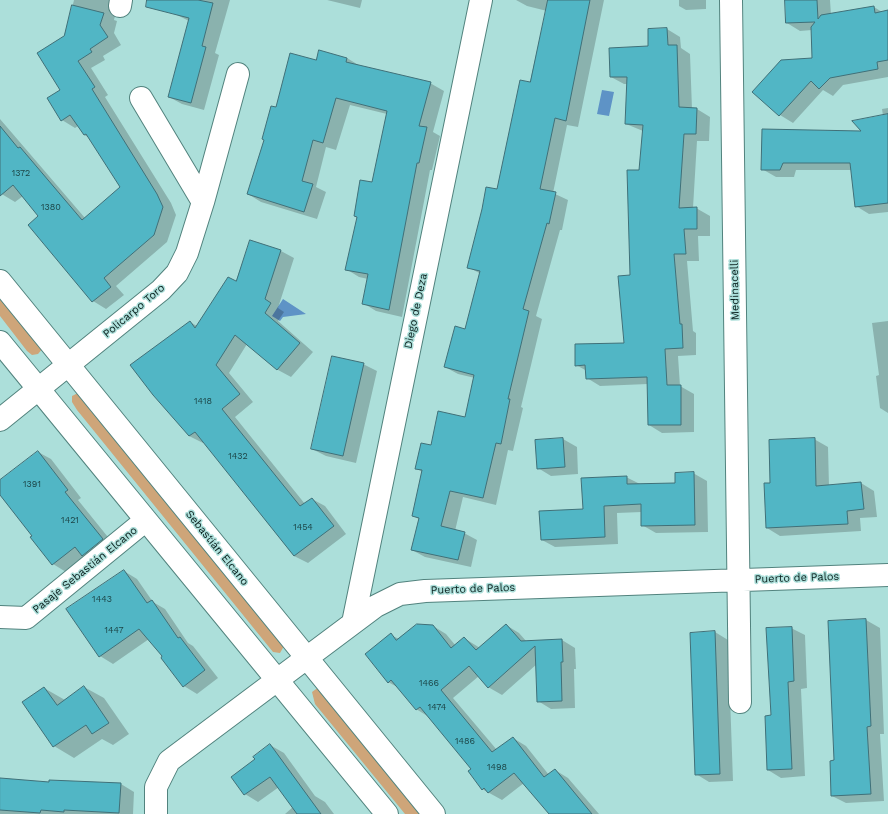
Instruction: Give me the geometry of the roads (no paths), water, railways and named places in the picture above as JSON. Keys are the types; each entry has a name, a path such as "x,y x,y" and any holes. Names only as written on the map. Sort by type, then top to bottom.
{"street":[{"name":"Diego de Deza","path":"353,623 481,0"},
{"name":"Medinacelli","path":"731,0 740,702"},
{"name":"Policarpo Toro","path":"0,420 161,290 177,273 187,253 203,202 238,74"},
{"path":"142,98 203,202"},
{"name":"Sebastián Elcano","path":"0,281 434,814"},
{"path":"0,342 38,390 278,679 387,814"},
{"name":"Pasaje Sebastián Elcano","path":"0,616 26,618 146,520"},
{"name":"Puerto de Palos","path":"156,814 156,787 169,761 376,606 400,594 425,591 888,575"}],"water":[{"path":"602,90 614,92 609,116 597,114"},
{"path":"283,299 306,314 283,317 280,321 272,316"}]}
